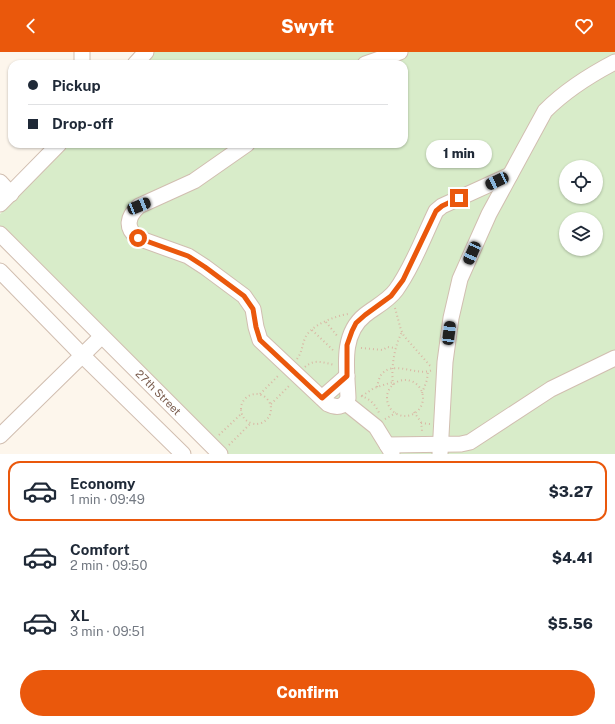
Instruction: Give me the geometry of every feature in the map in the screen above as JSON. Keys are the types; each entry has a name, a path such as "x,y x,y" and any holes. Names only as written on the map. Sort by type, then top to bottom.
{"street":[{"path":"139,60 146,52"},
{"path":"376,60 400,52"},
{"path":"440,449 445,362 451,318 460,279 489,214 545,111 555,101 578,84 615,62"},
{"path":"0,204 55,148"},
{"path":"241,148 194,181 139,206 133,212 129,227 131,233 138,238 188,256 244,296 253,309 260,340 293,372 334,407 346,403 348,398 343,371 343,349 356,323 364,315 391,296 403,280 436,211 442,206 510,175"},
{"path":"0,182 11,194"},
{"name":"27th Street","path":"0,234 215,451"},
{"path":"0,271 83,356 183,454"},
{"path":"0,436 83,356 101,336"},
{"path":"346,403 376,427 390,450 420,445 440,449 470,442 551,389 615,358"},
{"path":"322,398 343,371"}],"path":[{"path":"377,387 380,376 387,370 393,368 428,371 433,369 402,332 391,296"},
{"path":"293,372 291,365 300,354 306,336 312,330 337,316 358,313 364,315"},
{"path":"325,322 343,349"},
{"path":"312,330 343,349 383,350 387,347 396,348"},
{"path":"362,396 377,387 393,383 401,380 407,380 417,386 421,394 422,402 419,408 405,416 396,413 390,408 387,397 388,391 393,383 393,368 397,341 402,332"},
{"path":"260,394 311,362 316,361 343,371"},
{"path":"421,394 427,380 428,371"},
{"path":"271,404 293,372"},
{"path":"215,451 241,414 244,398 248,395 260,394 267,398 271,404 271,411 267,420 258,424 251,423 241,414"},
{"path":"414,412 422,426 420,445"},
{"path":"381,421 396,413"},
{"path":"215,451 251,423"}],"green space":[{"path":"149,52 615,52 615,454 228,454 0,227 0,214 61,148 408,148 408,60 142,60"}],"route":[{"path":"138,238 188,256 244,296 249,301 253,309 257,334 260,340 322,398 347,376 347,345 356,323 391,296 403,280 436,211 442,206 459,198"}]}
